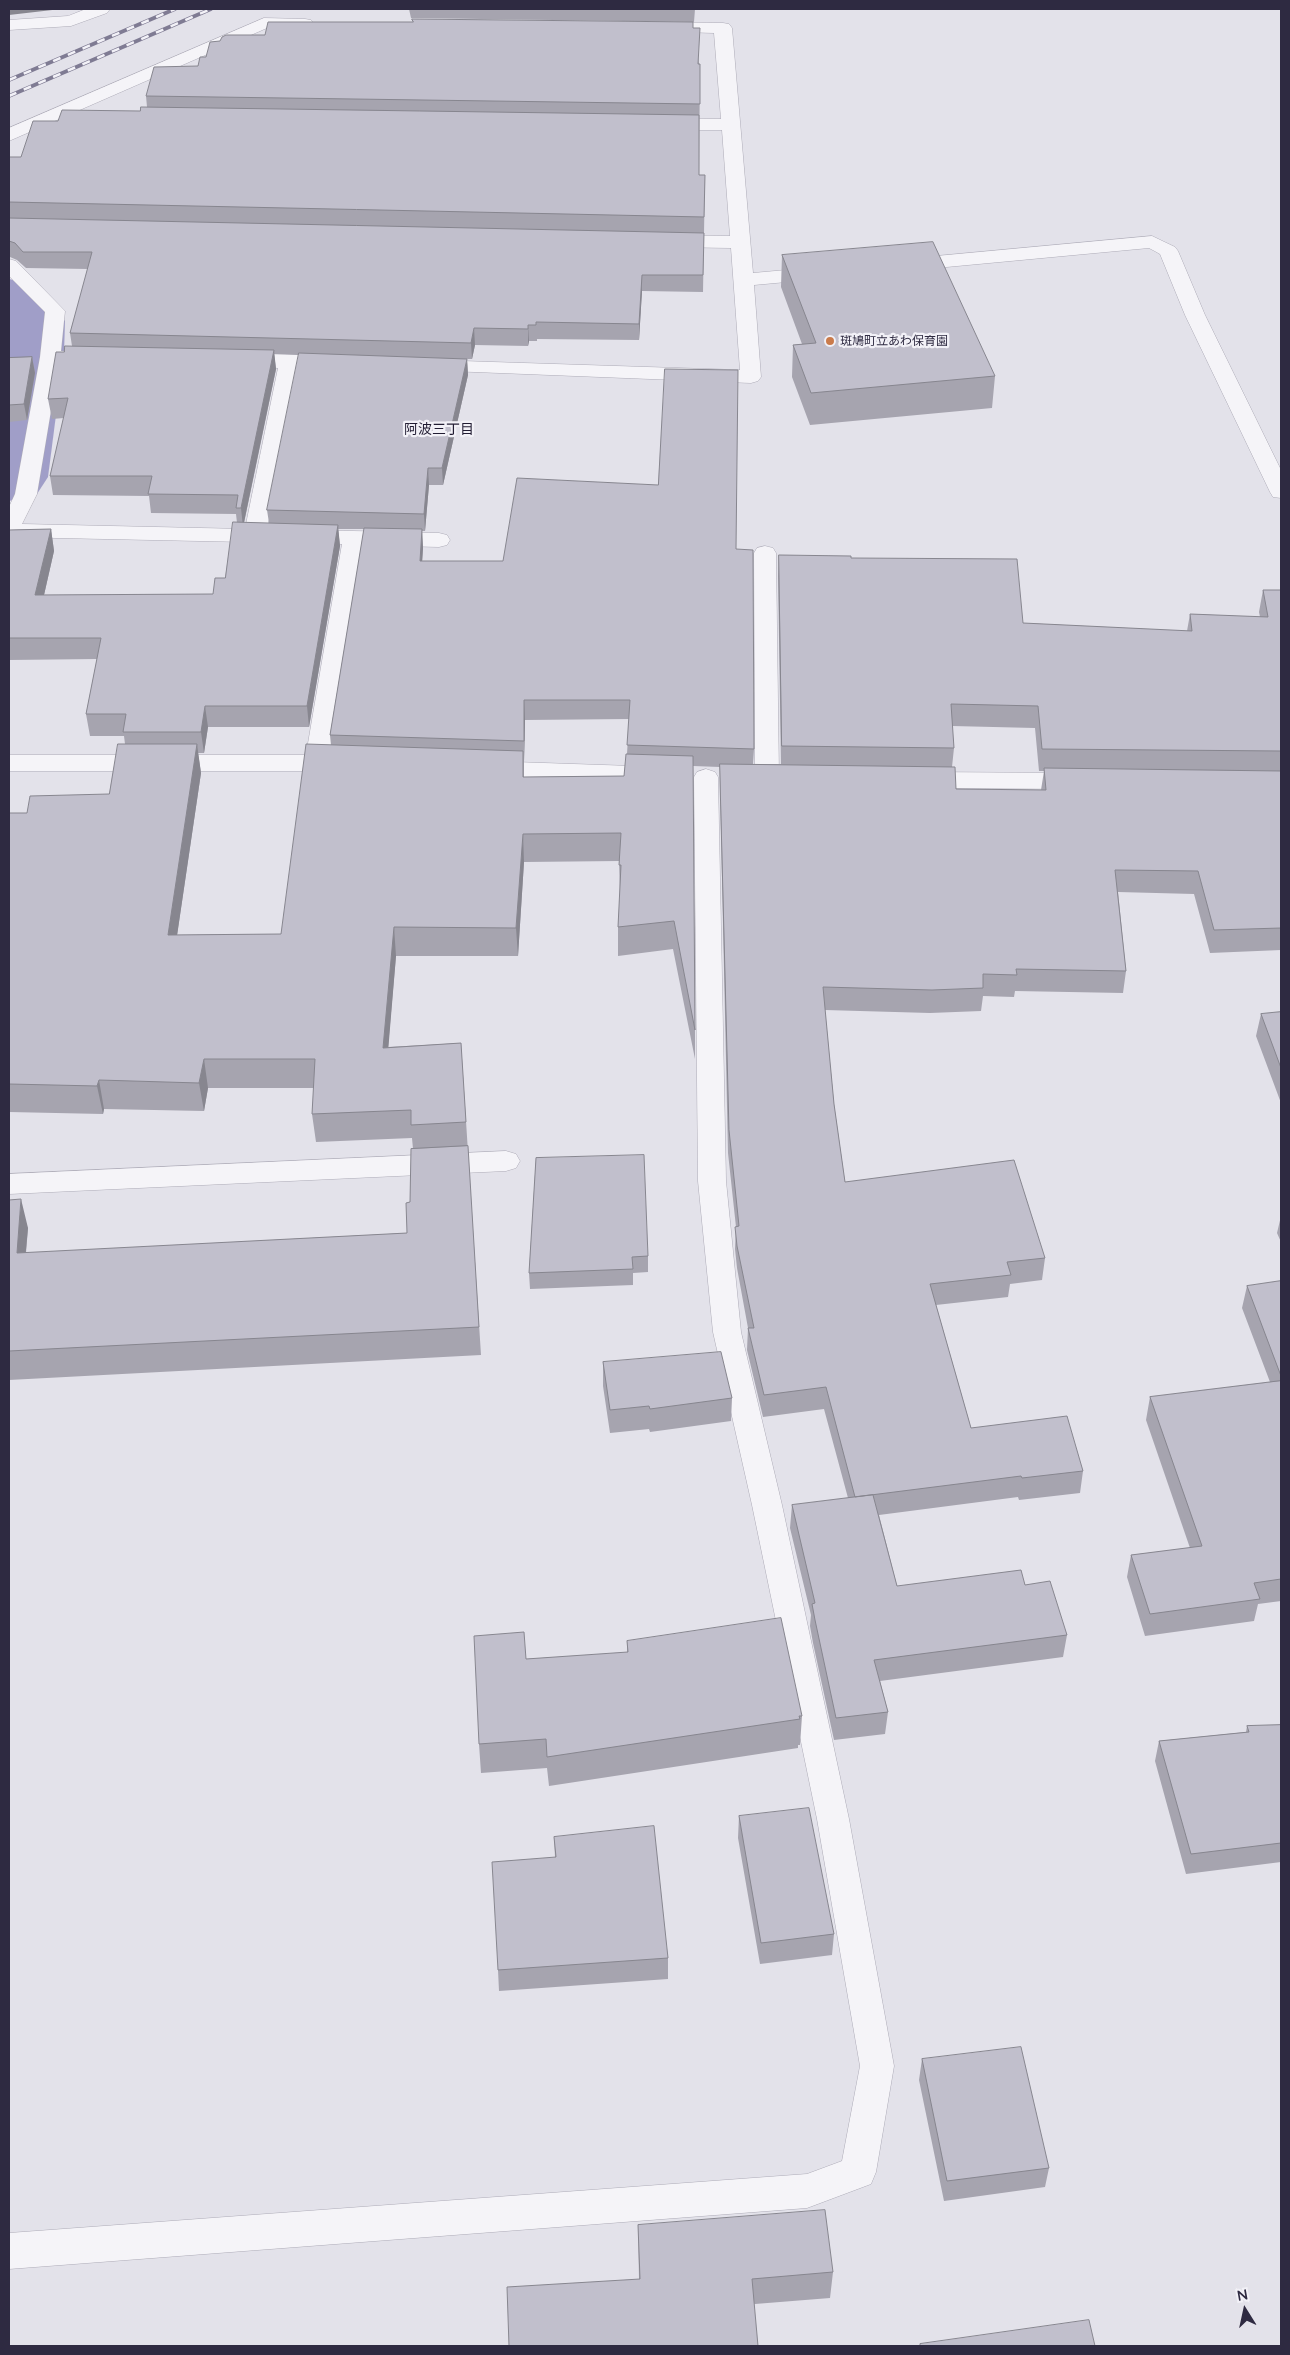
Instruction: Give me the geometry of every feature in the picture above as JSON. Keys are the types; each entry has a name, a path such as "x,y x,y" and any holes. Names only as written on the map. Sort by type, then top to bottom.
{"street":[{"path":"9,25 28,16 71,21 101,9"},
{"path":"9,135 264,23 322,24"},
{"path":"408,365 752,377 723,28 634,27"},
{"path":"55,114 95,115"},
{"path":"641,124 731,125"},
{"path":"652,240 741,242"},
{"path":"890,267 1152,242 1168,251 1195,315 1281,492"},
{"path":"9,265 55,311 50,357 26,494 9,529 254,537 439,540"},
{"path":"744,280 841,271"},
{"path":"50,357 108,358"},
{"path":"214,360 349,363"},
{"path":"254,537 290,361"},
{"path":"317,762 354,539"},
{"path":"467,768 777,778 765,553"},
{"path":"9,762 317,762 367,764"},
{"path":"9,2251 807,2191 858,2172 877,2066 831,1810 767,1505 727,1332 712,1180 727,777"},
{"path":"896,780 1103,782"},
{"path":"9,1184 506,1161"}],"building":[{"path":"412,19 693,22 693,28 700,28 698,64 700,64 700,104 146,96 154,67 198,66 200,57 206,57 210,42 220,41 226,35 265,35 268,22 413,22"},
{"path":"141,107 699,115 699,175 705,175 704,217 9,202 9,157 21,157 33,121 58,121 62,110 140,111"},
{"path":"9,218 704,233 703,275 642,275 639,324 536,322 536,325 528,325 528,329 474,328 471,343 70,333 92,252 23,252 15,243 9,241"},
{"path":"933,242 995,376 811,393 793,345 816,343 782,255"},
{"path":"65,346 274,350 241,508 236,508 238,495 148,494 152,476 50,476 68,398 48,399 56,352 64,352"},
{"path":"299,353 467,359 442,468 428,468 424,514 267,510"},
{"path":"32,357 24,404 9,405 9,358"},
{"path":"665,369 738,370 736,549 753,550 754,749 627,745 630,700 524,700 524,741 330,735 364,528 422,529 420,561 503,561 517,478 658,485"},
{"path":"233,522 338,525 307,706 205,706 201,732 123,732 126,714 86,714 101,638 9,638 9,530 51,529 35,595 213,594 215,578 225,578"},
{"path":"779,555 851,556 851,558 1017,559 1023,623 1192,631 1190,614 1268,617 1263,590 1281,590 1281,751 1042,749 1038,706 951,704 954,748 782,746"},
{"path":"118,744 197,744 168,935 281,934 306,744 523,751 523,777 624,776 626,754 693,756 695,1030 674,921 618,927 621,833 523,834 516,928 394,927 383,1048 461,1043 466,1122 411,1125 411,1110 312,1114 315,1059 204,1059 199,1083 99,1080 97,1086 9,1084 9,813 27,813 30,796 109,794"},
{"path":"720,764 955,767 956,789 1046,790 1044,768 1281,771 1281,928 1214,930 1198,871 1115,870 1126,971 1016,969 1017,975 983,974 983,988 932,990 823,987 834,1104 845,1182 1014,1160 1045,1258 1007,1262 1011,1275 930,1284 971,1428 1067,1416 1083,1471 1022,1478 1021,1476 855,1497 826,1387 764,1395 748,1328 754,1328 737,1246 735,1227 739,1226 729,1130"},
{"path":"1281,1012 1281,1068 1261,1014"},
{"path":"468,1146 479,1327 9,1351 9,1200 21,1199 17,1253 407,1233 406,1203 410,1202 411,1149"},
{"path":"644,1155 648,1256 632,1257 633,1269 529,1273 536,1158"},
{"path":"1281,1281 1281,1376 1247,1286"},
{"path":"721,1352 732,1398 650,1409 649,1406 610,1410 603,1362"},
{"path":"1281,1381 1281,1579 1254,1583 1260,1599 1150,1614 1131,1555 1202,1546 1150,1397"},
{"path":"873,1495 897,1586 1021,1570 1025,1585 1050,1581 1067,1635 874,1660 888,1712 836,1718 812,1604 815,1603 792,1505"},
{"path":"781,1618 802,1716 799,1716 800,1719 547,1757 546,1739 479,1744 474,1636 524,1632 526,1659 628,1652 627,1641"},
{"path":"1281,1725 1281,1843 1191,1854 1159,1741 1249,1732 1247,1726"},
{"path":"809,1808 834,1934 761,1943 739,1816"},
{"path":"654,1826 668,1958 498,1970 492,1862 556,1857 554,1837"},
{"path":"1021,2047 1049,2168 947,2181 922,2059"},
{"path":"825,2210 833,2272 752,2279 758,2346 509,2346 507,2287 640,2279 638,2225"},
{"path":"1089,2320 1095,2346 920,2346 920,2344"}],"waterway":[{"path":"9,301 28,321 27,353 9,477"}],"railway":[{"path":"9,80 175,9"},
{"path":"9,96 211,9"}],"place":[{"name":"斑鳩町立あわ保育園","path":"830,341"}],"district":[{"name":"阿波三丁目","path":"439,429"}]}
